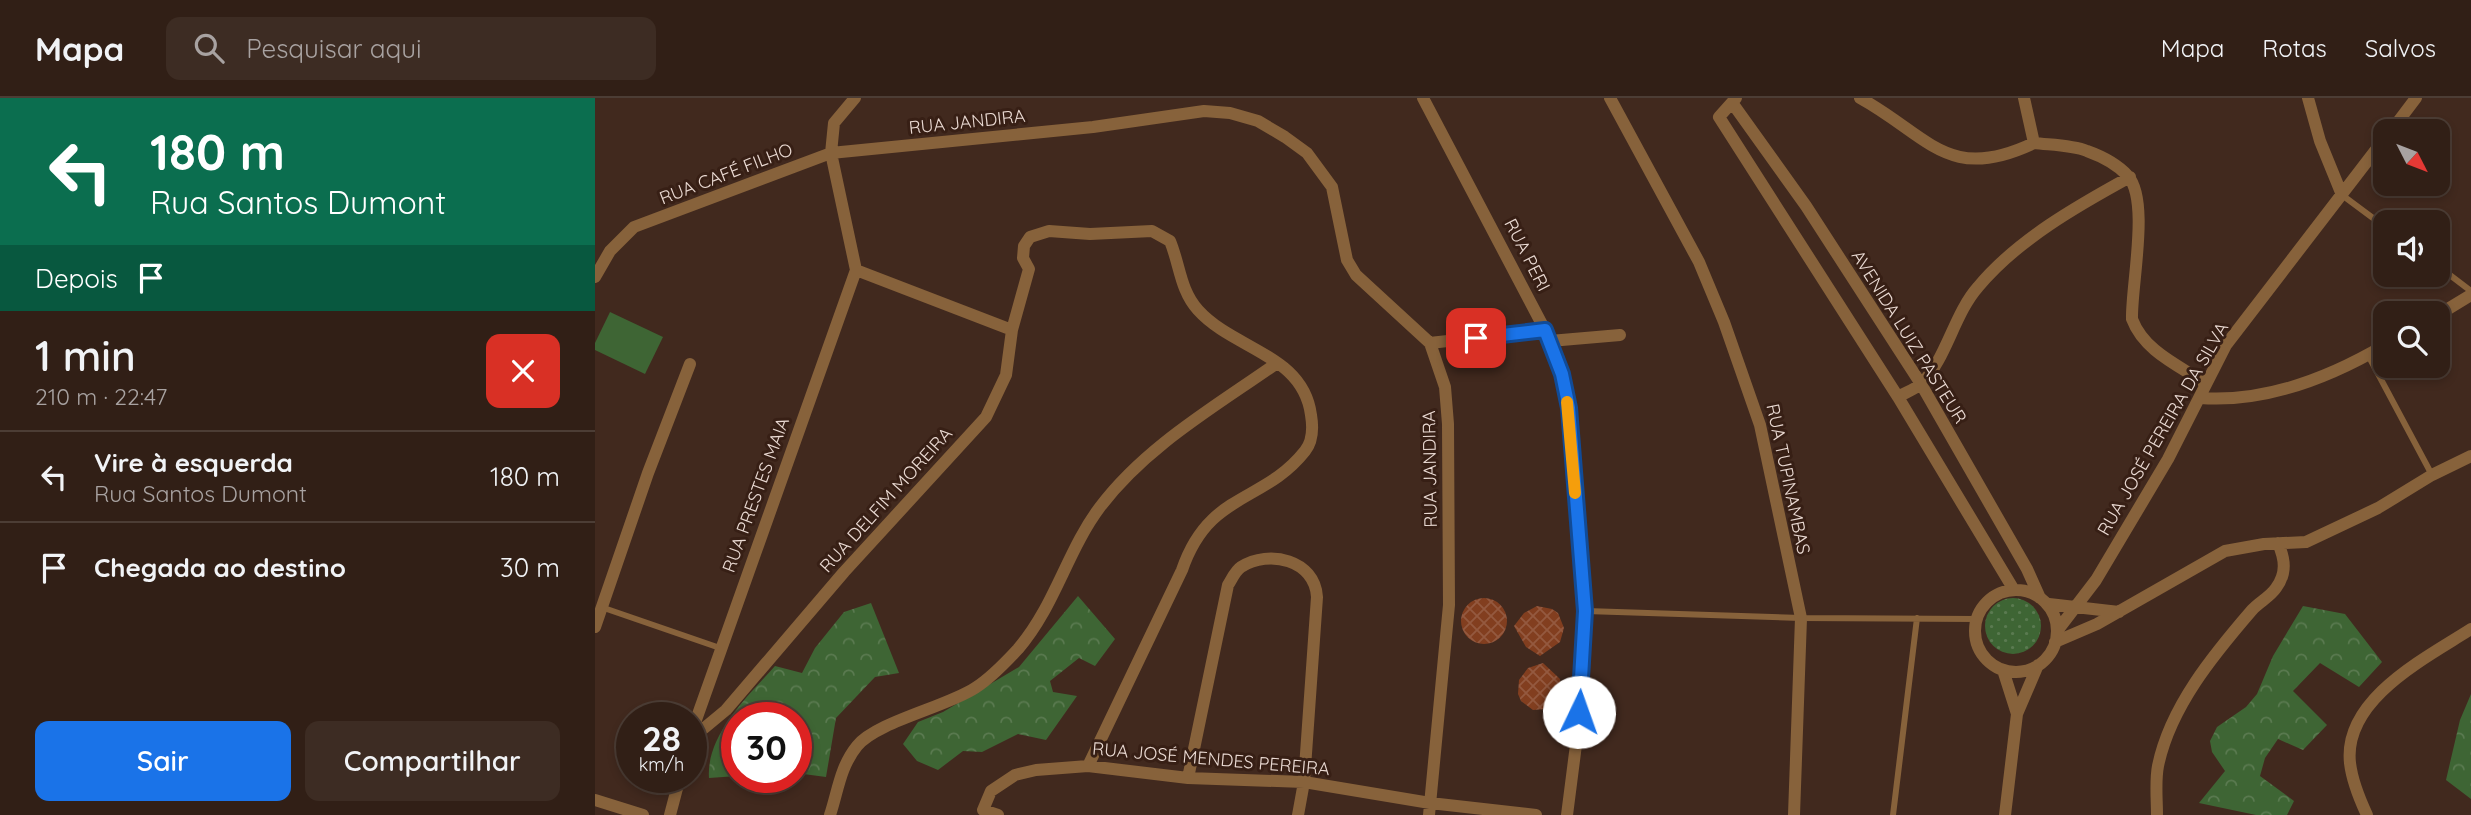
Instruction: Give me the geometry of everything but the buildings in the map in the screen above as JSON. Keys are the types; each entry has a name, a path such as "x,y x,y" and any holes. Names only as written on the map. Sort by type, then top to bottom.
{"street":[{"path":"855,98 834,123 831,153 856,270 1012,330"},
{"name":"RUA PERI","path":"1423,98 1548,336 1569,408 1585,611 1577,737 1567,815"},
{"name":"RUA TUPINAMBAS","path":"1610,98 1699,262 1761,425 1801,618 1794,815"},
{"path":"1860,98 1944,154 1970,160 1995,158 2034,143 2086,150 2109,161 2130,177 2138,217 2132,319 2137,332 2149,346 2205,383"},
{"path":"2024,98 2034,143"},
{"path":"2308,98 2320,141 2342,195"},
{"path":"2400,119 2416,98"},
{"path":"1735,101 1719,117 1898,397 2014,590 2044,601 2119,612"},
{"name":"AVENIDA LUIZ PASTEUR","path":"1735,101 1921,384 2044,601"},
{"name":"RUA JANDIRA","path":"831,153 1093,127 1204,111 1230,113 1258,121 1307,153 1332,187 1347,260 1356,275 1430,342 1444,387 1448,424 1449,604 1429,809"},
{"name":"RUA CAFÉ FILHO","path":"595,277 610,251 634,227 831,153"},
{"name":"RUA JOSÉ PEREIRA DA SILVA","path":"2056,637 2096,580 2200,398 2205,383 2226,345 2373,154"},
{"path":"1898,397 1921,384 1977,287 1996,269 2082,204 2130,177"},
{"name":"RUA DELFIM MOREIRA","path":"707,724 726,710 853,562 986,416 1006,375 1012,330 1029,269 1023,258 1024,246 1030,237 1049,231 1090,234 1152,231 1163,235 1170,241 1185,289 1200,312 1277,363"},
{"name":"RUA PRESTES MAIA","path":"702,702 856,270"},
{"path":"2450,306 2471,293"},
{"path":"1430,342 1620,335"},
{"path":"2200,398 2253,397 2315,380 2373,352"},
{"path":"830,815 842,771 859,743 975,688 995,671 1018,649 1037,623 1054,595 1078,542 1101,506 1159,448 1277,363 1298,379 1305,390 1312,421 1308,448 1278,476 1249,491 1203,527 1190,546 1182,570 1088,766"},
{"path":"595,627 648,473 690,365"},
{"path":"2056,637 2119,612 2225,551 2306,542 2329,532 2471,456"},
{"path":"2157,815 2158,768 2169,731 2204,670 2254,607 2276,589 2284,570 2285,557 2278,543"},
{"path":"1188,778 1228,585 1240,568 1252,562 1293,562 1314,577 1317,597 1304,782 1298,815"},
{"path":"2014,590 1991,598 1976,619 1976,643 1989,663 2003,670 2023,671 2038,665"},
{"path":"2005,815 2017,714 2038,665 2050,653 2056,637 2044,601"},
{"path":"2367,815 2350,762 2362,716 2374,697 2397,677 2471,629"},
{"path":"2003,670 2017,714"},
{"name":"RUA JOSÉ MENDES PEREIRA","path":"998,815 983,810 991,791 1015,775 1036,770 1088,766 1188,778 1304,782 1429,809 1536,815"},
{"path":"670,815 676,793"},
{"path":"595,800 643,815"}],"lane":[{"path":"2342,195 2373,218"},
{"path":"2450,276 2471,293"},
{"path":"2368,355 2432,475"},
{"path":"601,607 720,648"},
{"path":"1585,611 1801,618 1976,619"},
{"path":"1893,815 1917,618"}],"green space":[{"path":"610,312 663,337 645,374 595,350 595,343"},
{"path":"1078,596 1115,639 1095,666 1079,658 1050,681 1053,692 1077,696 1046,740 1018,734 982,752 963,751 938,770 917,761 903,744 918,722 943,712 1019,667"},
{"path":"2013,598 2024,600 2033,606 2039,615 2039,637 2033,646 2024,652 2013,654 2002,652 1993,646 1987,637 1985,626 1987,615 1993,606 2002,600"},
{"path":"871,603 899,673 875,677 836,718 826,777 812,775 812,702 742,702 775,666 802,673 815,648 844,612"},
{"path":"2303,606 2345,614 2382,662 2359,687 2320,663 2293,691 2327,725 2303,750 2278,739 2265,758 2260,776 2294,801 2287,815 2256,815 2199,803 2225,771 2212,752 2210,741 2217,727 2246,707 2257,694 2273,656"},
{"path":"2471,694 2471,799 2446,780 2460,720"},
{"path":"721,732 721,777 709,778 710,762"}],"slow traffic":[{"path":"1567,402 1575,493"}],"route":[{"path":"1476,338 1545,330 1562,374 1569,408 1585,611 1579,712"}]}
